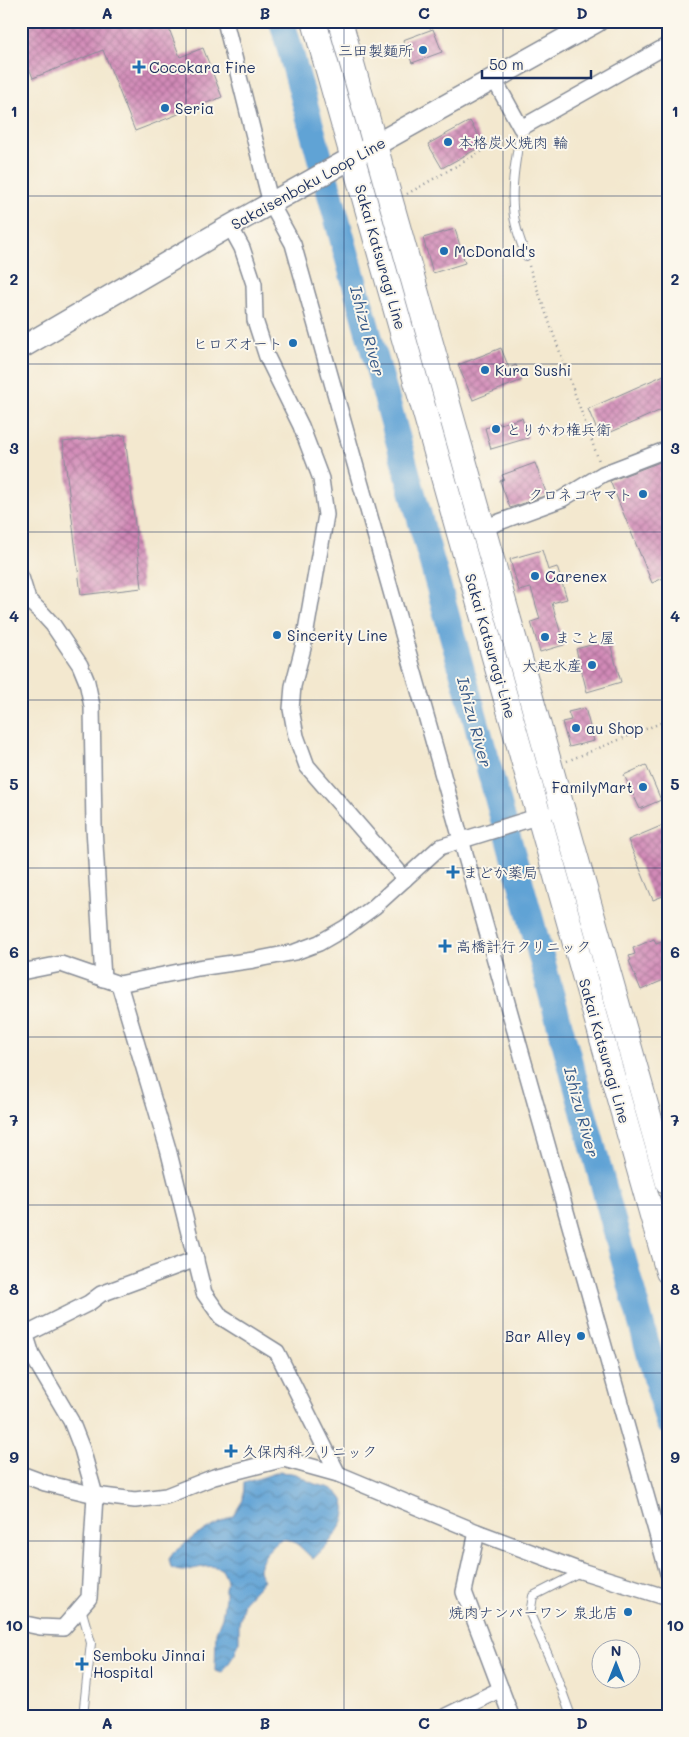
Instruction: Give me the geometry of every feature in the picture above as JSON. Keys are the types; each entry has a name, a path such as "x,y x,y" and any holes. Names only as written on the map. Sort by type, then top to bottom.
{"main road":[{"name":"Sakai Katsuragi Line","path":"314,21 343,163 531,818 668,1272"},
{"name":"Sakai Katsuragi Line","path":"340,21 668,1183"},
{"name":"Sakaisenboku Loop Line","path":"21,348 230,226 597,21"}],"street":[{"path":"225,21 278,200 293,244 668,1573"},
{"path":"494,79 521,128 668,46"},
{"path":"230,226 242,248 254,284 255,320 267,357 301,426 321,479 326,515 302,648 293,686 291,709 296,736 307,766 406,879"},
{"path":"483,528 562,499 603,474 668,449"},
{"path":"21,577 28,600 53,625 80,665 87,682 92,706 94,826 103,979"},
{"path":"21,972 61,964 119,984 198,968 295,952 319,943 345,928 374,907 406,879 419,864 440,847 562,809"},
{"path":"119,984 168,1150 204,1293 221,1317 277,1352 338,1474"},
{"path":"21,1623 40,1627 63,1628 89,1598 94,1495 82,1449 71,1421 32,1355 26,1336 28,1333 89,1303 101,1294 196,1259"},
{"path":"21,1474 45,1483 94,1495 135,1500 166,1496 214,1477 284,1459 338,1474 477,1532 581,1571 668,1598"},
{"path":"477,1532 464,1592 511,1716"},
{"path":"446,1716 500,1689"}],"lane":[{"path":"521,128 514,176 513,207 516,230 526,256"},
{"path":"571,1716 552,1664 530,1614 533,1596 581,1571"},
{"path":"82,1608 91,1642 83,1716"}],"path":[{"path":"404,195 521,128"},
{"path":"526,256 603,474"},
{"path":"551,768 668,720"}],"water":[{"path":"279,1472 293,1473 312,1483 330,1488 340,1496 345,1505 345,1514 336,1534 313,1559 297,1544 289,1540 281,1539 273,1545 260,1565 260,1574 264,1580 244,1602 239,1624 239,1642 235,1654 222,1673 215,1671 216,1632 222,1617 226,1577 222,1570 213,1567 183,1571 175,1570 171,1568 169,1559 174,1552 195,1536 233,1516 243,1500 244,1483"}],"building":[{"path":"21,21 166,21 180,57 203,48 222,97 135,131 103,50 33,78 21,48"},
{"path":"433,29 442,52 412,63 403,40"},
{"path":"470,121 484,145 442,168 428,144"},
{"name":"McDonald's","path":"455,229 465,263 433,273 423,238"},
{"path":"501,348 509,368 516,365 522,380 473,400 458,365"},
{"path":"664,375 668,385 668,407 600,437 588,409"},
{"path":"522,418 528,438 491,449 485,428"},
{"path":"125,435 142,588 81,595 63,442"},
{"name":"クロネコヤマト","path":"668,459 668,576 652,583 610,481"},
{"path":"535,463 547,495 510,508 500,481 504,479 502,475"},
{"path":"542,550 548,570 557,567 567,599 552,603 564,645 540,652 531,622 540,619 531,588 519,591 510,559"},
{"path":"609,640 621,682 587,692 576,649"},
{"path":"585,708 594,741 569,747 562,722 571,720 568,712"},
{"path":"646,765 661,800 640,809 624,775"},
{"path":"668,823 668,894 653,900 628,840"},
{"path":"654,939 656,944 668,940 668,978 641,990 629,961 631,960 629,956 635,954 633,948"}],"waterway":[{"name":"Ishizu River","path":"282,21 668,1422"}],"place":[{"name":"三田製麵所","path":"423,50"},
{"name":"Cocokara Fine","path":"139,67"},
{"name":"Seria","path":"165,108"},
{"name":"本格炭火焼肉 輪","path":"448,142"},
{"name":"McDonald's","path":"444,251"},
{"name":"ヒロズオート","path":"293,343"},
{"name":"Kura Sushi","path":"485,370"},
{"name":"とりかわ権兵衛","path":"496,429"},
{"name":"クロネコヤマト","path":"643,494"},
{"name":"Carenex","path":"535,576"},
{"name":"Sincerity Line","path":"277,635"},
{"name":"まこと屋","path":"545,637"},
{"name":"大起水産","path":"592,665"},
{"name":"au Shop","path":"576,728"},
{"name":"FamilyMart","path":"643,787"},
{"name":"まどか薬局","path":"453,872"},
{"name":"高橋計行クリニック","path":"445,946"},
{"name":"Bar Alley","path":"581,1336"},
{"name":"久保内科クリニック","path":"231,1451"},
{"name":"焼肉ナンバーワン 泉北店","path":"628,1612"},
{"name":"Semboku Jinnai Hospital","path":"82,1664"}]}
